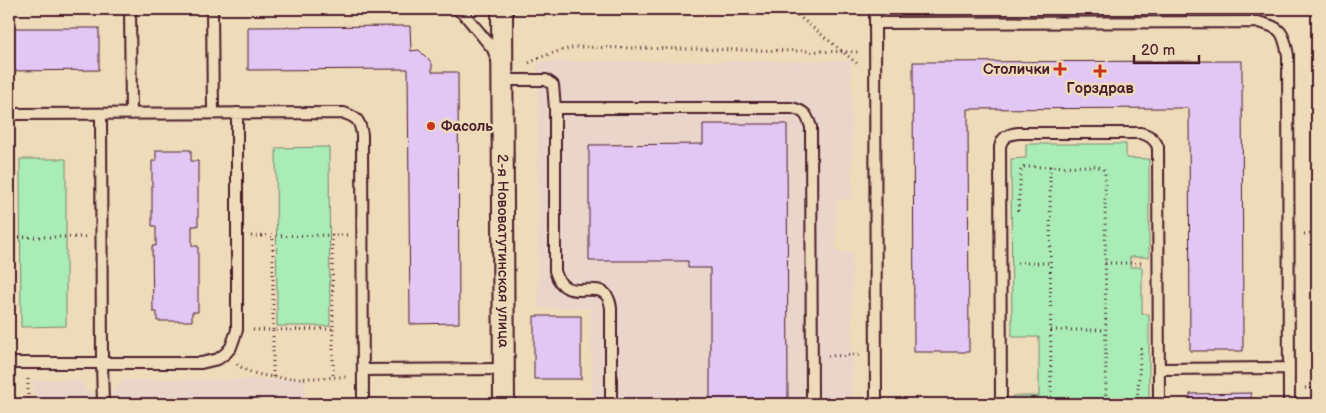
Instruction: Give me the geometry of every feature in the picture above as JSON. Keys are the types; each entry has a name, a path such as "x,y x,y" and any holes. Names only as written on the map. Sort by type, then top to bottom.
{"street":[{"name":"2-я Нововатутинская улица","path":"502,9 504,404"}],"lane":[{"path":"130,9 131,114"},
{"path":"212,9 213,113"},
{"path":"457,9 465,15 493,49 503,78 546,80 553,85 555,272 557,280 571,290 597,290 604,292 610,298 611,404"},
{"path":"875,9 876,404"},
{"path":"875,23 1258,22 1274,26 1284,37 1288,55 1289,404"},
{"path":"554,108 792,108 800,109 806,115 812,127 812,404"},
{"path":"9,364 202,363 218,359 226,354 231,347 237,330 237,113"},
{"path":"9,114 344,113 354,117 360,124 362,135 363,404"},
{"path":"101,114 103,404"},
{"path":"1000,404 1000,147 1003,138 1009,134 1018,133 1140,133 1147,134 1158,146 1159,404"},
{"path":"1159,369 1289,368"},
{"path":"363,373 504,370"}],"path":[{"path":"790,9 875,78"},
{"path":"503,78 544,55 577,47 875,52"},
{"path":"1018,217 1022,168 1026,166 1100,166 1103,169 1105,174 1106,404"},
{"path":"1050,166 1051,404"},
{"path":"332,235 333,377"},
{"path":"238,236 362,235"},
{"path":"9,237 102,236"},
{"path":"273,236 273,377"},
{"path":"1105,263 1158,263"},
{"path":"1000,264 1051,264"},
{"path":"237,330 333,329"},
{"path":"1051,330 1106,330"},
{"path":"226,354 240,367 255,374 273,377 333,377 363,373"},
{"path":"812,356 876,355"},
{"path":"28,363 28,404"}],"shaded area":[{"path":"851,61 852,199 836,200 836,252 852,252 852,404 592,404 591,308 538,308 538,62"},
{"path":"305,379 305,404 34,404 33,380 78,380 89,394 111,394 124,380"}],"green space":[{"path":"1026,144 1126,144 1126,158 1149,159 1149,257 1130,257 1130,267 1142,267 1142,314 1149,314 1149,404 1012,404 1012,396 1039,396 1039,337 1012,337 1011,159 1026,158"},
{"path":"329,147 330,326 277,326 276,148"},
{"path":"20,159 66,159 66,326 21,327"}],"building":[{"path":"410,26 411,51 419,50 432,63 432,72 458,72 459,323 410,324 408,69 248,70 248,27"},
{"path":"9,28 99,28 99,70 9,71"},
{"path":"1242,61 1243,351 1190,351 1189,108 1175,108 968,109 969,352 914,352 913,62"},
{"path":"703,124 787,124 788,404 710,404 710,268 688,268 688,261 589,261 589,145 703,144"},
{"path":"156,150 191,150 191,161 198,161 198,226 192,226 192,246 198,246 198,312 192,312 192,321 157,321 157,312 153,312 152,246 156,246 156,226 152,226 152,161 156,161"},
{"path":"534,316 581,316 581,379 534,379"},
{"path":"1251,393 1251,404 1190,404 1190,394"},
{"path":"459,403 459,404 410,404"}],"place":[{"name":"Столички","path":"1060,69"},
{"name":"Горздрав","path":"1100,71"},
{"name":"Фасоль","path":"431,126"}]}
